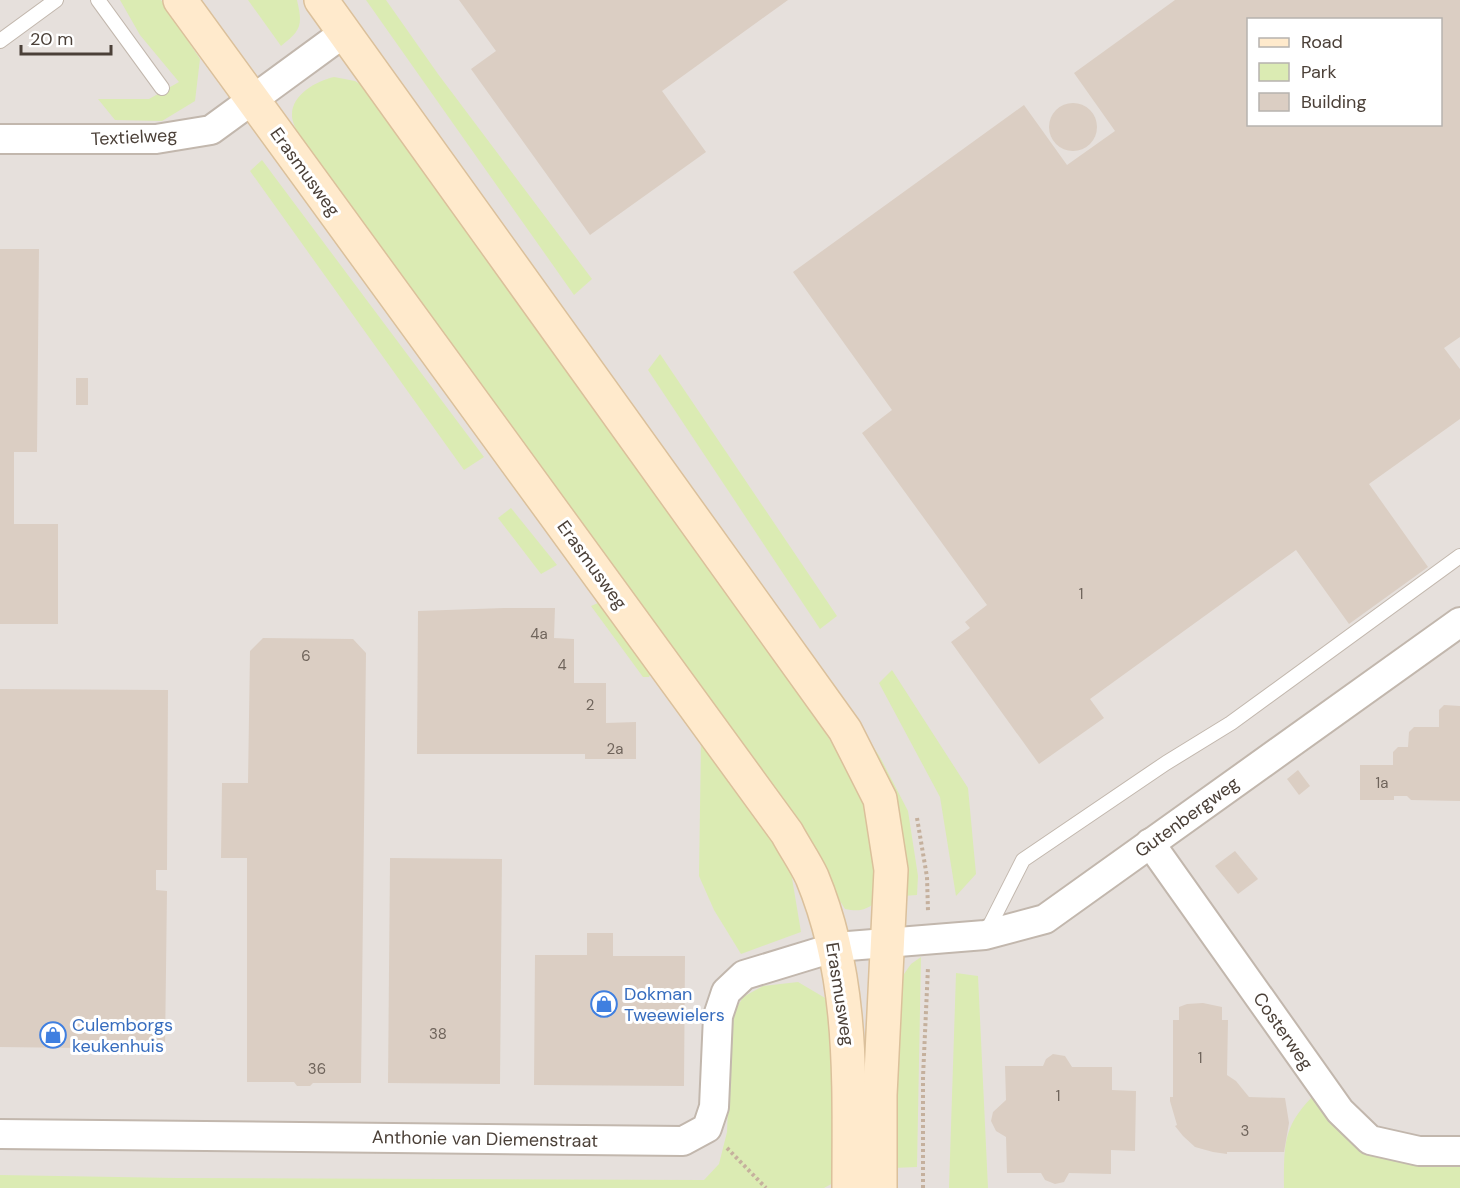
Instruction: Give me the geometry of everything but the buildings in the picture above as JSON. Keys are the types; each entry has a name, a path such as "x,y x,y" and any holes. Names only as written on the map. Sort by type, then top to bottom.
{"street":[{"name":"Erasmusweg","path":"180,0 787,833 812,876 836,947 846,1007 850,1061 849,1188"},
{"name":"Erasmusweg","path":"321,0 845,730 880,799 891,870 880,1095 879,1188"},
{"name":"Textielweg","path":"0,139 156,139 211,130 345,32"},
{"name":"Gutenbergweg","path":"836,947 985,934 1045,919 1460,622"},
{"name":"Costerweg","path":"1150,843 1340,1111 1370,1140 1419,1151 1460,1151"},
{"path":"707,1128 714,1107 718,1016 726,992 744,975 836,947"},
{"name":"Anthonie van Diemenstraat","path":"0,1134 683,1141 707,1128"}],"lane":[{"path":"0,41 56,0"},
{"path":"98,0 162,88"},
{"path":"985,934 1023,860 1166,763 1231,723 1460,556"}],"path":[{"path":"707,1128 766,1188"}],"shaded area":[{"path":"0,0 1460,0 1460,1188 0,1188"}],"green space":[{"path":"120,0 161,0 200,59 195,101 162,121 115,120 98,99 149,99 179,82 140,35"},
{"path":"248,0 297,0 300,16 299,27 293,36 281,46"},
{"path":"366,0 386,0 438,74 592,279 574,295"},
{"path":"334,77 355,81 366,88 809,707 864,794 873,824 878,900 870,906 859,910 845,909 810,854 496,416 296,130 292,116 293,108 300,95 320,82"},
{"path":"262,160 484,457 464,470 250,171"},
{"path":"660,354 837,616 820,629 648,370"},
{"path":"511,508 557,565 541,574 498,518"},
{"path":"598,603 605,605 653,669 649,677 643,677 591,606"},
{"path":"892,670 968,788 976,874 956,896 940,797 879,683"},
{"path":"835,690 880,757 908,811 918,876 917,895 903,896"},
{"path":"701,740 789,860 801,932 741,954 714,910 699,876"},
{"path":"921,957 917,1167 893,1168 897,984 911,964"},
{"path":"956,973 978,976 988,1188 949,1188"},
{"path":"798,982 832,1002 835,1182 824,1188 0,1188 0,1175 704,1180 719,1164 727,1132 729,1083 727,1051 733,1014 743,997 763,986"},
{"path":"1318,1091 1363,1151 1390,1160 1460,1163 1460,1188 1284,1188 1284,1158 1288,1135 1298,1114"}],"place":[{"name":"Dokman Tweewielers","path":"604,1004"},
{"name":"Culemborgs keukenhuis","path":"53,1035"}]}
